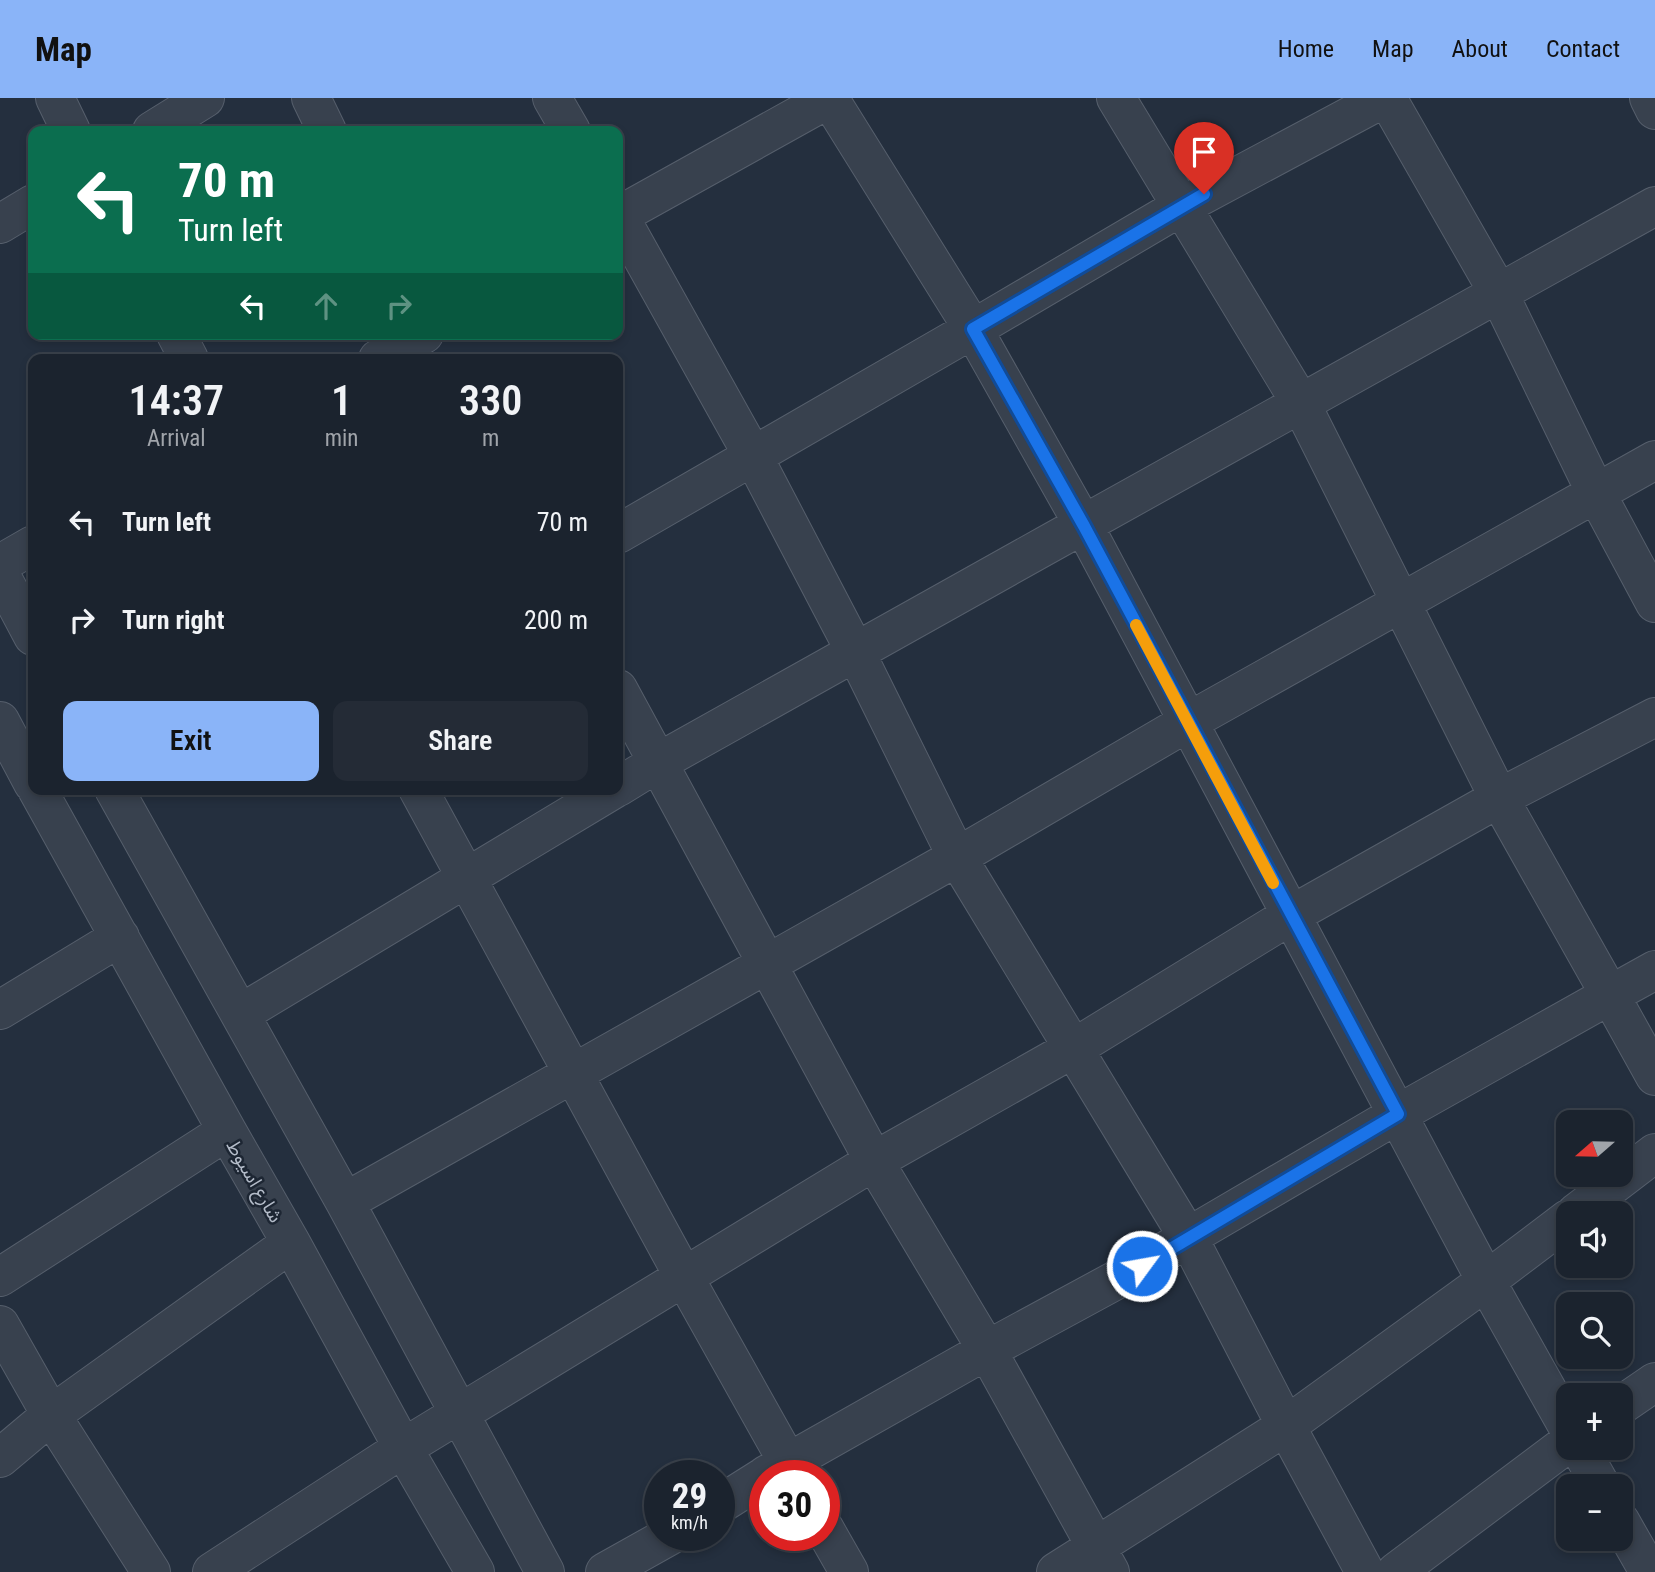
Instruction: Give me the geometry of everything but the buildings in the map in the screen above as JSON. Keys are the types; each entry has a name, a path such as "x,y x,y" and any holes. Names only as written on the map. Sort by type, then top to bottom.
{"street":[{"path":"55,98 69,126"},
{"path":"160,126 205,98"},
{"path":"311,98 325,126"},
{"path":"552,98 567,126"},
{"path":"623,212 829,98 973,329 1084,526 1486,1281 1556,1406"},
{"path":"1116,98 1300,402 1499,798 1655,1076"},
{"path":"1649,98 1655,110"},
{"path":"623,531 1182,206 1370,101 1498,292 1596,493 1655,603"},
{"path":"623,784 1300,402 1655,206"},
{"path":"0,224 28,207"},
{"path":"623,224 753,456 856,653 957,857 1188,1237 1365,1572"},
{"path":"387,354 413,340"},
{"path":"345,1202 957,857 1188,722 1655,460"},
{"path":"0,564 28,548"},
{"path":"0,574 28,627"},
{"path":"623,699 874,1161 987,1350 1103,1560"},
{"path":"212,1572 403,1448 874,1161 1074,1048 1291,915 1499,798 1655,718"},
{"path":"1,726 28,774"},
{"name":"شارع اسيوط","path":"40,795 403,1448 475,1572"},
{"path":"125,795 240,1014 545,1572"},
{"path":"421,795 684,1277 772,1460"},
{"path":"240,1014 604,795"},
{"path":"0,1010 120,937"},
{"path":"799,1460 987,1350 1142,1266 1398,1114 1655,970"},
{"path":"0,1277 227,1131"},
{"path":"1592,1201 1655,1153"},
{"path":"1056,1572 1103,1560 1556,1228"},
{"path":"0,1458 51,1415 291,1243"},
{"path":"0,1325 51,1415 151,1572"},
{"path":"1633,1397 1655,1382"},
{"path":"1396,1572 1556,1452"},
{"path":"1633,1545 1648,1572"},
{"path":"605,1572 644,1550"},
{"path":"837,1551 849,1572"}],"slow traffic":[{"path":"1136,625 1273,883"}],"route":[{"path":"1142,1266 1398,1114 1084,526 973,329 1204,194"}]}
